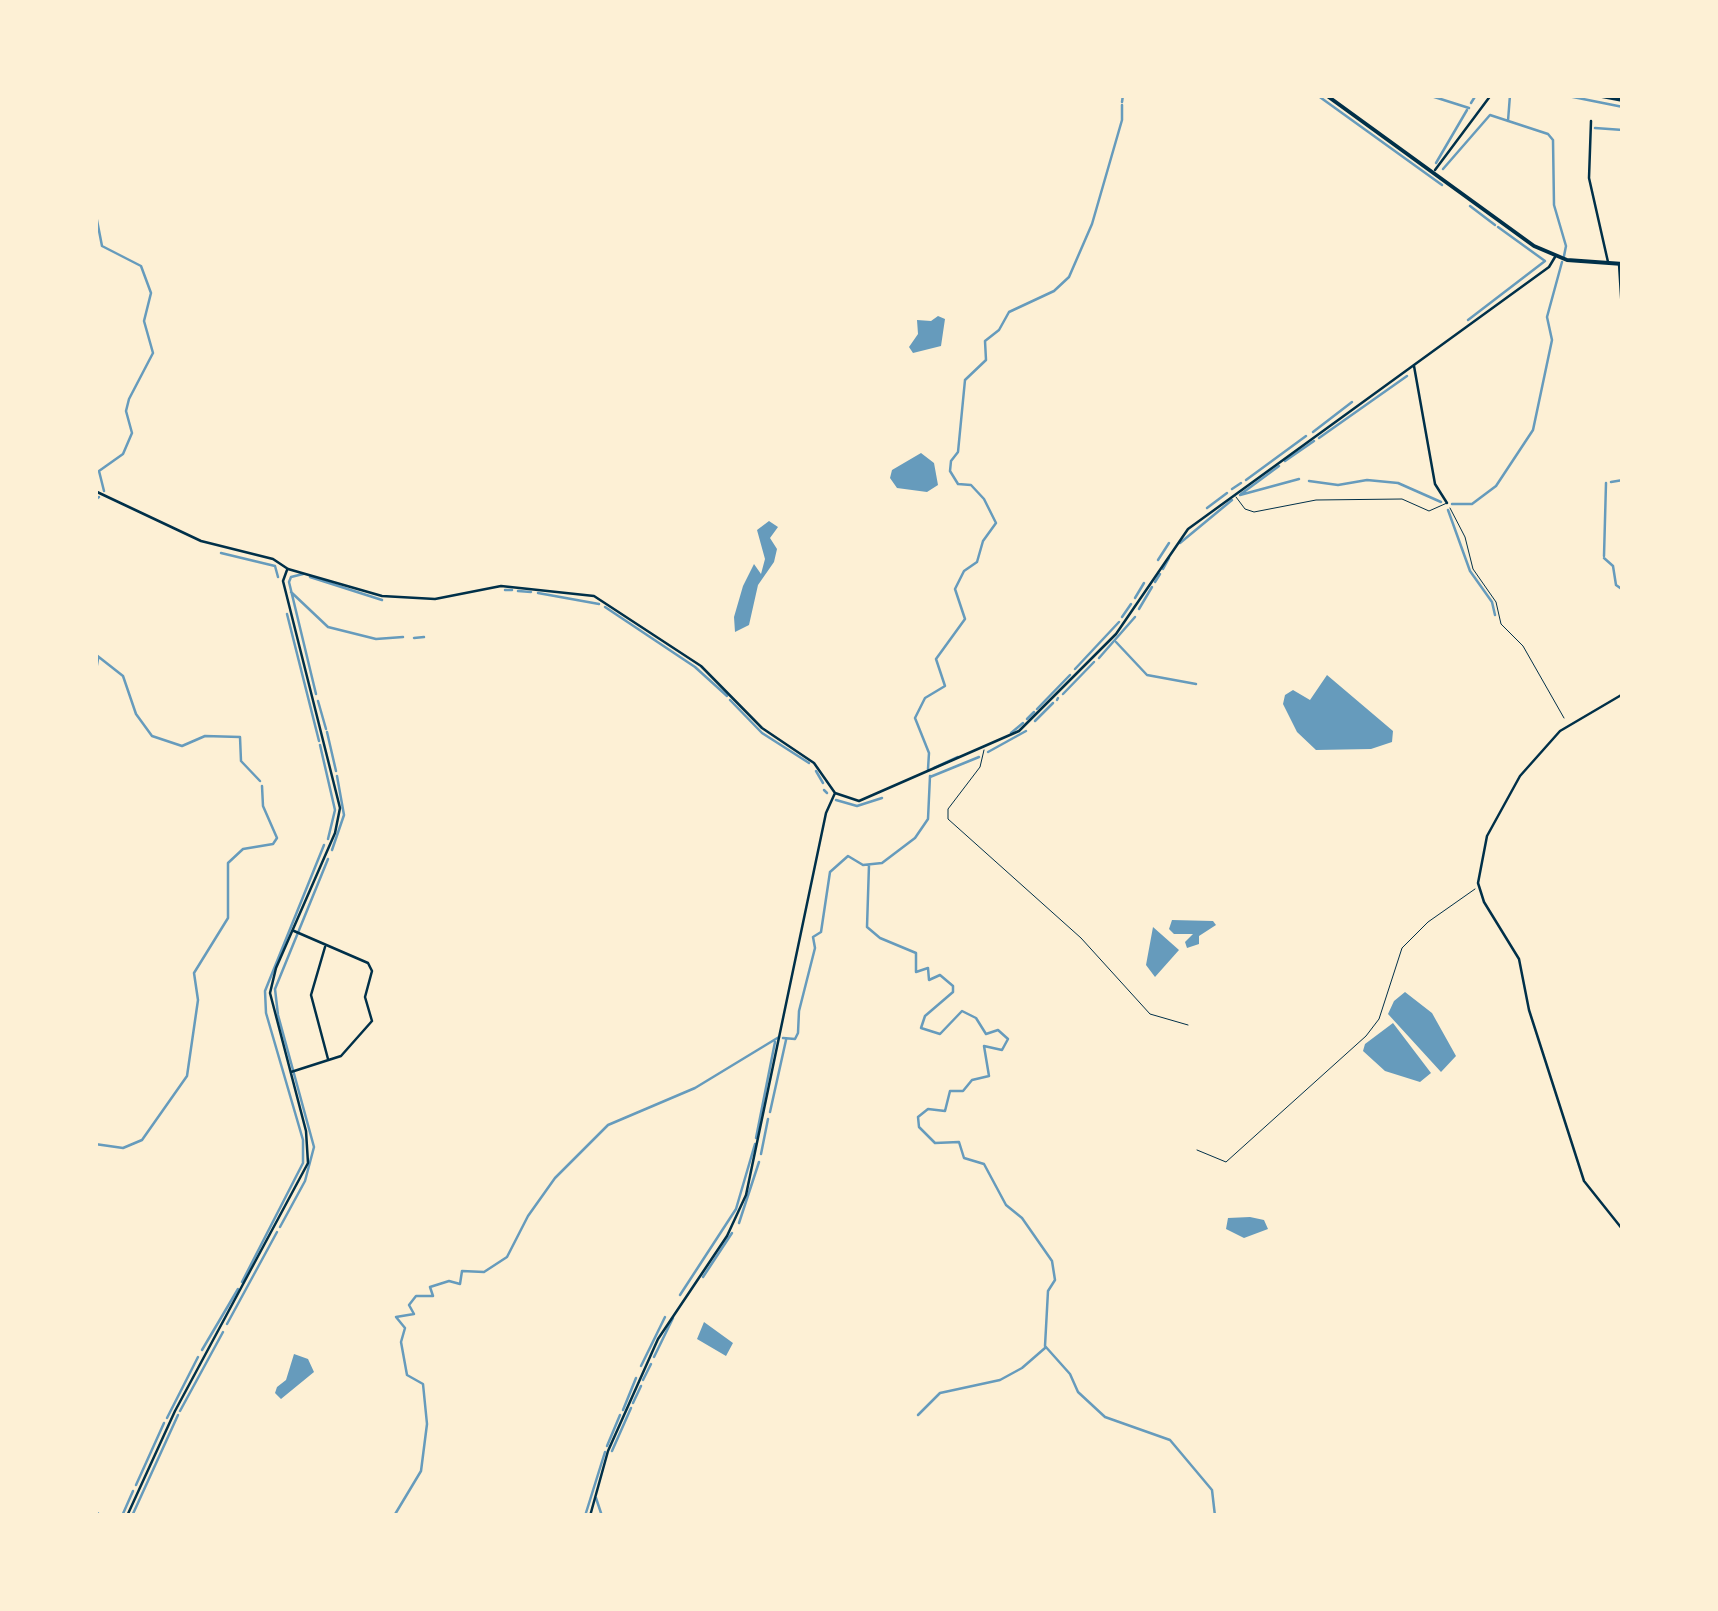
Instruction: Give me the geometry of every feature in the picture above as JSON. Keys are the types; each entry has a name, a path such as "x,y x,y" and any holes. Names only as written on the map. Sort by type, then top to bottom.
{"highway":[{"path":"1602,95 1623,99"}],"street":[{"path":"1326,95 1555,257 1621,264 1623,327"},
{"path":"1433,173 1490,95"},
{"path":"1590,121 1590,178 1609,264"},
{"path":"95,491 193,538 273,558 288,569 396,598 435,599 501,586 594,596 704,669 766,731 814,762 835,793 853,801 866,799 984,750 1024,728 1105,646 1178,538 1549,267 1555,257"},
{"path":"1414,365 1435,484 1447,503"},
{"path":"127,1516 175,1411 304,1175 307,1136 270,993 335,833 340,808 283,582 288,569"},
{"path":"1623,694 1568,725 1547,743 1505,799 1484,847 1478,889 1519,959 1529,1010 1584,1182 1623,1230"},
{"path":"590,1516 607,1454 658,1338 743,1204 826,813 835,793"},
{"path":"289,1072 342,1056 372,1021 365,991 372,971 368,963 292,931"},
{"path":"326,946 311,996 328,1060"}],"lane":[{"path":"1234,494 1245,510 1254,512 1316,500 1402,499 1429,510 1447,503"},
{"path":"984,750 980,767 946,816 1081,938 1150,1014 1188,1025"},
{"path":"1197,1150 1226,1162 1372,1030 1402,948 1447,906 1478,889"}],"path":[{"path":"1447,503 1462,530 1473,569 1496,602 1501,624 1524,646 1568,725"}],"water":[{"path":"938,316 945,319 941,346 913,353 909,347 918,334 917,320 931,321"},
{"path":"921,453 934,463 938,485 927,492 897,488 890,478 892,470"},
{"path":"769,521 778,527 770,538 777,549 774,562 758,585 749,625 735,632 734,617 743,586 754,564 761,574 765,559 757,530"},
{"path":"1327,675 1393,731 1392,742 1371,749 1316,750 1297,732 1283,704 1285,695 1293,690 1310,700"},
{"path":"1172,920 1213,921 1216,925 1199,936 1199,944 1187,948 1185,942 1193,934 1174,934 1169,929"},
{"path":"1153,927 1179,950 1155,977 1146,965"},
{"path":"1405,992 1432,1013 1456,1056 1441,1072 1388,1014 1394,1001"},
{"path":"1393,1023 1431,1073 1420,1082 1385,1071 1363,1051 1365,1044"},
{"path":"1228,1218 1264,1220 1268,1229 1244,1238 1226,1229"},
{"path":"704,1322 733,1343 726,1356 697,1339"},
{"path":"294,1354 308,1359 314,1372 281,1399 275,1393 286,1380"}],"waterway":[{"path":"1122,102 1123,95"},
{"path":"1317,95 1442,185"},
{"path":"1428,95 1469,108"},
{"path":"1471,103 1476,95"},
{"path":"1508,121 1510,95"},
{"path":"1563,95 1623,107"},
{"path":"928,769 929,753 915,718 925,698 945,686 936,659 965,619 955,589 964,571 977,562 983,541 996,523 984,499 971,485 958,484 950,471 958,452 965,380 986,360 985,341 999,330 1009,312 1054,291 1069,277 1092,224 1122,120 1122,105"},
{"path":"1436,163 1467,110"},
{"path":"1443,169 1490,115 1548,134 1553,140 1554,205 1566,246 1564,256"},
{"path":"1595,128 1623,130"},
{"path":"1470,206 1495,225"},
{"path":"95,210 102,246 141,266 151,293 144,321 153,353 129,399 126,411 132,433 123,454 99,471 104,491"},
{"path":"1468,320 1545,261 1498,227"},
{"path":"1452,504 1472,504 1496,486 1533,430 1552,340 1547,317 1562,262"},
{"path":"1319,438 1407,376"},
{"path":"1313,432 1352,402"},
{"path":"1246,480 1306,436"},
{"path":"1285,461 1314,441"},
{"path":"1241,494 1279,466"},
{"path":"1240,495 1299,479"},
{"path":"1309,481 1338,485 1367,480 1398,483 1441,502"},
{"path":"1611,482 1623,480"},
{"path":"1232,489 1241,483"},
{"path":"1604,556 1606,483"},
{"path":"1207,508 1227,493"},
{"path":"95,500 99,497"},
{"path":"1180,543 1232,500"},
{"path":"1448,510 1470,571 1492,602 1495,615"},
{"path":"1158,560 1169,543"},
{"path":"221,553 275,566 278,577"},
{"path":"1163,569 1169,558"},
{"path":"1604,558 1613,566 1616,585 1623,590"},
{"path":"303,574 291,577 289,582 316,694"},
{"path":"1155,582 1160,574"},
{"path":"310,577 382,600"},
{"path":"1135,598 1144,583"},
{"path":"1139,609 1152,587"},
{"path":"505,590 512,590"},
{"path":"518,591 531,592"},
{"path":"291,592 328,627 376,639 403,637"},
{"path":"538,593 599,604"},
{"path":"1122,617 1131,604"},
{"path":"605,607 695,667 727,696"},
{"path":"287,614 319,741"},
{"path":"1099,658 1135,617"},
{"path":"1075,669 1119,622"},
{"path":"414,638 424,637"},
{"path":"1116,642 1147,675 1196,684"},
{"path":"95,654 123,676 136,714 152,736 182,746 205,736 240,737 241,761 260,781"},
{"path":"95,676 98,659"},
{"path":"1063,694 1094,662"},
{"path":"1037,709 1070,675"},
{"path":"730,700 762,733 809,763"},
{"path":"318,701 326,729"},
{"path":"1035,721 1053,703"},
{"path":"1027,719 1034,712"},
{"path":"1011,733 1023,723"},
{"path":"988,752 1026,731"},
{"path":"327,732 336,771"},
{"path":"320,745 335,810 328,839"},
{"path":"934,768 958,757"},
{"path":"930,777 979,757"},
{"path":"816,771 823,783"},
{"path":"332,850 344,815 337,776"},
{"path":"783,1038 795,1039 798,1033 799,1011 815,948 813,937 821,932 830,872 848,856 863,865 882,863 915,838 928,819 930,776"},
{"path":"95,1144 123,1148 142,1140 187,1076 198,1000 194,973 228,918 228,863 243,849 273,844 277,838 263,806 262,786"},
{"path":"824,790 827,793"},
{"path":"836,800 857,806 882,798"},
{"path":"242,1282 303,1163 303,1140 266,1013 265,991 324,845"},
{"path":"280,1227 305,1181 314,1147 278,1015 275,989 328,859"},
{"path":"869,865 867,927 880,938 916,953 916,972 928,968 929,980 940,975 953,986 953,992 925,1016 921,1028 940,1034 962,1011 976,1018 986,1034 998,1030 1008,1039 1002,1050 984,1046 989,1076 972,1080 963,1091 950,1091 945,1111 928,1109 918,1117 919,1127 935,1143 959,1142 964,1158 984,1164 1006,1205 1022,1218 1052,1261 1055,1280 1048,1291 1045,1346 1070,1374 1078,1392 1105,1417 1170,1440 1212,1490 1215,1516"},
{"path":"394,1516 421,1471 427,1424 423,1384 407,1375 401,1342 405,1328 396,1317 414,1314 409,1305 416,1296 433,1296 430,1287 449,1281 460,1284 462,1271 484,1272 507,1257 528,1216 555,1178 608,1125 695,1088 779,1037"},
{"path":"770,1112 786,1040"},
{"path":"756,1138 775,1042"},
{"path":"761,1154 768,1119"},
{"path":"680,1295 736,1209 755,1144"},
{"path":"739,1223 759,1162"},
{"path":"227,1324 277,1232"},
{"path":"703,1277 732,1233"},
{"path":"202,1350 238,1289"},
{"path":"641,1366 665,1317"},
{"path":"654,1357 673,1318"},
{"path":"180,1411 223,1332"},
{"path":"918,1415 940,1393 1000,1380 1045,1348"},
{"path":"167,1418 198,1357"},
{"path":"643,1380 651,1364"},
{"path":"623,1410 636,1378"},
{"path":"633,1403 641,1386"},
{"path":"612,1451 631,1408"},
{"path":"132,1516 178,1415"},
{"path":"607,1446 620,1415"},
{"path":"136,1485 164,1423"},
{"path":"585,1516 605,1452"},
{"path":"122,1516 133,1491"},
{"path":"596,1498 602,1516"},
{"path":"95,1511 101,1516"}]}
